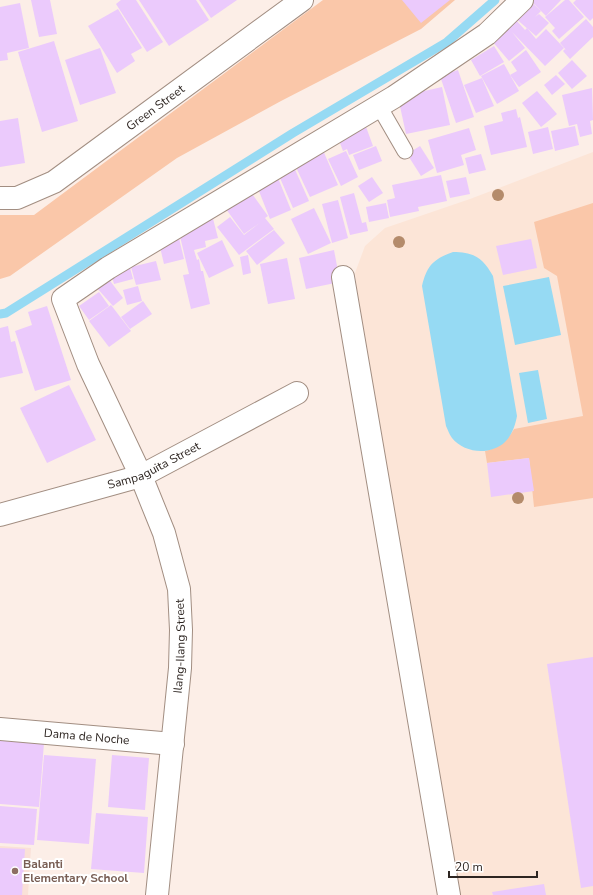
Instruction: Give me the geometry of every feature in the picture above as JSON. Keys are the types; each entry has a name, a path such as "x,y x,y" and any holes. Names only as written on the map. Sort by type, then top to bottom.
{"street":[{"name":"Green Street","path":"0,198 17,198 54,182 302,0"},
{"path":"379,106 487,34 522,0"},
{"name":"Ilang-Ilang Street","path":"157,895 180,668 181,630 178,589 164,533 141,476 88,364 63,299 114,264 379,106"},
{"path":"343,277 449,895"},
{"name":"Sampaguita Street","path":"0,516 141,476 298,393"},
{"name":"Dama de Noche","path":"0,729 173,744"}],"lane":[{"path":"379,106 405,151"}],"shaded area":[{"path":"323,0 455,0 421,29 281,101 177,158 10,276 0,279 0,215 34,215"},
{"path":"593,152 593,895 456,895 362,330 355,273 365,246 385,228 470,199"},
{"path":"593,203 593,498 534,507 529,458 487,463 485,451 502,443 509,437 514,429 583,416 557,276 544,268 534,222"},
{"name":"Balanti Elementary School","path":"0,846 31,848 28,895 0,895"}],"water":[{"path":"453,252 467,253 477,257 493,276 517,416 513,430 505,442 485,451 470,450 463,447 451,436 446,426 422,286 426,273 432,264 440,257"},
{"path":"549,277 561,335 515,345 503,286"},
{"path":"538,370 547,419 528,423 519,373"}],"building":[{"path":"31,0 50,0 57,34 39,37"},
{"path":"121,0 136,0 163,42 147,52 116,4"},
{"path":"139,0 196,0 209,20 169,46"},
{"path":"199,0 237,0 211,18"},
{"path":"402,0 450,0 421,23"},
{"path":"530,0 561,0 546,16"},
{"path":"565,0 569,0 584,17 559,39 552,31 555,28 545,17"},
{"path":"576,0 593,0 593,18 590,21 573,3"},
{"path":"530,1 541,11 535,17 539,14 549,23 536,36 514,17"},
{"path":"20,3 29,48 7,53 8,60 0,61 0,7"},
{"path":"118,9 142,48 131,54 135,61 117,73 88,26"},
{"path":"586,19 593,27 593,37 570,59 563,51 565,49 567,51 560,43"},
{"path":"516,20 525,30 527,28 536,39 546,29 564,48 545,66 512,32 525,48 509,61 492,41"},
{"path":"54,41 78,121 42,132 18,52"},
{"path":"494,46 504,62 480,76 471,60"},
{"path":"100,48 116,93 80,105 65,60"},
{"path":"526,50 541,72 519,87 510,75 517,71 511,62"},
{"path":"572,60 587,76 572,89 558,73"},
{"path":"504,64 519,91 497,104 481,76"},
{"path":"458,70 474,117 456,123 440,76"},
{"path":"556,75 565,84 552,95 544,85"},
{"path":"482,78 494,106 476,113 464,85"},
{"path":"442,87 450,125 406,134 398,97"},
{"path":"592,88 593,120 590,121 592,134 580,137 577,124 569,126 562,95"},
{"path":"537,91 557,114 541,127 522,103"},
{"path":"516,109 518,118 520,117 527,147 491,155 484,126 503,121 501,113"},
{"path":"18,118 25,163 0,167 0,121"},
{"path":"365,124 373,146 349,155 347,149 343,151 337,135"},
{"path":"575,126 579,145 555,151 551,131"},
{"path":"548,127 553,149 533,154 528,132"},
{"path":"469,128 476,150 461,155 464,165 437,173 428,140"},
{"path":"376,146 382,161 359,170 353,155"},
{"path":"420,146 434,168 421,176 407,154"},
{"path":"322,148 338,185 310,197 293,161"},
{"path":"346,151 358,177 341,186 328,159"},
{"path":"481,154 486,170 469,174 465,158"},
{"path":"293,165 309,201 293,208 277,171"},
{"path":"276,173 291,210 270,219 255,181"},
{"path":"441,175 447,201 418,207 419,211 390,217 387,200 395,198 392,185"},
{"path":"372,177 383,193 369,202 358,186"},
{"path":"466,177 470,194 450,198 446,181"},
{"path":"250,191 268,216 265,218 274,229 239,255 217,227 230,217 244,235 261,222 244,234 226,209"},
{"path":"354,193 362,223 366,222 368,231 350,235 340,197"},
{"path":"338,200 348,238 332,243 322,204"},
{"path":"386,203 389,218 369,222 366,207"},
{"path":"314,208 331,243 308,254 291,219"},
{"path":"211,211 218,238 205,241 206,247 194,250 197,260 199,259 201,271 203,271 210,304 191,309 183,275 189,274 178,228 200,222 202,227 198,214"},
{"path":"274,230 285,243 257,265 246,251"},
{"path":"178,234 184,259 164,264 158,239"},
{"path":"531,239 537,268 503,275 496,246"},
{"path":"222,240 234,266 209,278 197,253"},
{"path":"334,250 340,282 306,289 299,258"},
{"path":"248,255 251,273 243,275 240,257"},
{"path":"287,258 295,299 268,304 260,264"},
{"path":"156,261 161,280 136,285 131,267"},
{"path":"129,264 133,279 114,284 110,269"},
{"path":"108,278 123,298 113,306 96,287"},
{"path":"138,286 142,301 127,305 123,290"},
{"path":"99,292 109,306 89,320 79,306"},
{"path":"143,301 152,314 130,329 121,317"},
{"path":"111,305 131,331 109,347 89,321"},
{"path":"47,306 71,380 35,391 15,331 32,325 28,312"},
{"path":"8,326 11,342 15,341 23,373 0,378 0,328"},
{"path":"69,385 96,440 47,463 20,408"},
{"path":"529,458 534,491 491,497 487,463"},
{"path":"593,657 593,886 581,888 547,664"},
{"path":"0,739 44,743 39,807 0,804"},
{"path":"44,755 96,759 89,844 37,840"},
{"path":"112,755 149,758 145,810 108,807"},
{"path":"0,806 37,809 34,845 0,843"},
{"path":"96,813 148,817 144,873 91,869"},
{"name":"Balanti Elementary School","path":"0,848 25,849 22,895 0,895"},
{"path":"544,884 546,895 493,895 492,892"}],"waterway":[{"path":"0,314 6,313 293,133 447,42 495,0"}],"place":[{"name":"Balanti Elementary School","path":"15,871"}]}
